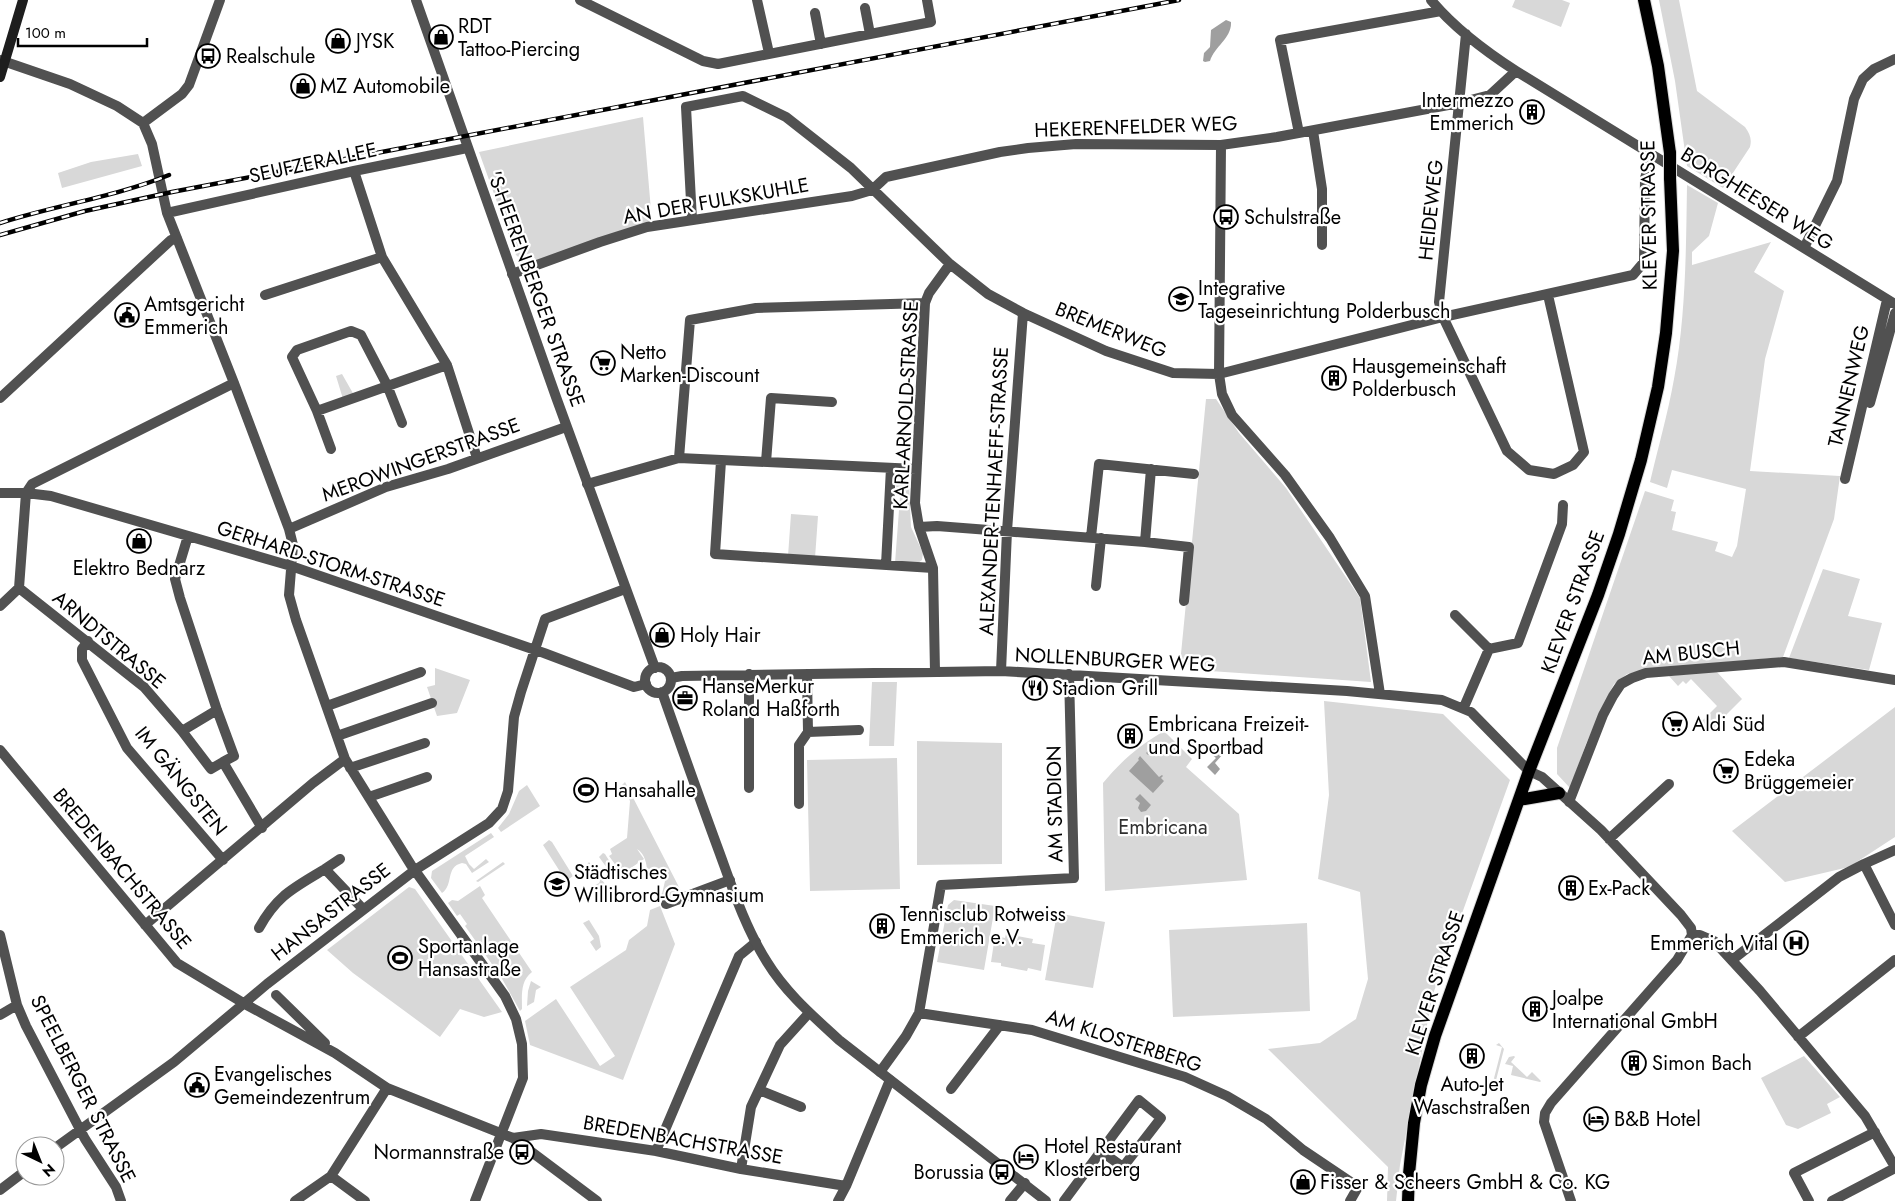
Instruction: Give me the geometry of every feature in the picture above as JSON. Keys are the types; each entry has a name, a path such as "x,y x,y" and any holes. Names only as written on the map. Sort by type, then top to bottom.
{"main road":[{"path":"0,77 2,60 23,0"},
{"name":"KLEVER STRASSE","path":"1408,1201 1414,1124 1435,1036 1482,899 1529,771 1598,595 1619,534 1641,460 1658,387 1666,333 1673,250 1670,153 1658,66 1644,0"},
{"path":"1519,800 1559,793"}],"street":[{"path":"143,123 182,94 189,85 220,0"},
{"name":"'S-HEERENBERGER STRASSE","path":"416,0 566,427 654,668"},
{"path":"580,0 703,61 718,64 931,22 927,0"},
{"path":"757,0 769,53"},
{"name":"BORGHEESER WEG","path":"1431,0 1466,34 1489,53 1516,71 1891,302"},
{"path":"865,8 870,34"},
{"path":"1298,133 1280,40 1441,11"},
{"path":"815,13 821,44"},
{"name":"HEIDEWEG","path":"1466,34 1439,302 1443,317 1507,451 1529,470 1554,474 1573,465 1584,452 1548,295"},
{"path":"2,60 70,84 117,106 143,123 152,144 167,213 289,529 293,545 289,595 296,620 348,763 415,870 505,996 516,1019 522,1044 523,1078 475,1201"},
{"path":"1804,248 1837,181 1854,99 1863,79 1874,68 1895,60"},
{"name":"HEKERENFELDER WEG","path":"872,190 886,177 1000,152 1028,148 1076,144 1221,145 1313,131 1459,103 1490,95 1516,71"},
{"name":"BREMERWEG","path":"692,220 686,107 743,96 786,117 852,168 872,190 950,264 988,294 1023,313 1106,351 1173,374 1219,374 1443,317 1633,275 1644,262 1645,178 1652,156"},
{"path":"1313,131 1322,188 1322,245"},
{"path":"1221,145 1219,374 1222,394 1232,415 1285,475 1330,538 1365,596 1380,694"},
{"name":"SEUFZERALLEE","path":"167,213 467,148"},
{"path":"354,171 382,257 447,365 477,458"},
{"name":"AN DER FULKSKUHLE","path":"512,274 638,230 852,196 872,190"},
{"path":"0,398 171,240 176,238"},
{"path":"265,295 382,257"},
{"name":"KARL-ARNOLD-STRASSE","path":"935,672 933,568 919,527 915,503 916,469 925,303 929,293 950,264"},
{"name":"TANNENWEG","path":"1845,480 1891,302"},
{"path":"679,458 690,320 756,308 925,303"},
{"name":"TANNENWEG","path":"1859,442 1895,312"},
{"name":"ALEXANDER-TENHAEFF-STRASSE","path":"1001,671 1007,531 1023,313"},
{"path":"331,449 317,411 292,357 297,350 351,331 361,335 387,385 402,424"},
{"path":"317,411 447,365"},
{"path":"0,606 19,588 26,492 32,484 234,383"},
{"path":"766,462 771,398 832,402"},
{"name":"MEROWINGERSTRASSE","path":"289,529 386,487 448,469 566,427"},
{"path":"587,484 679,458 916,469"},
{"path":"720,461 715,554 933,568"},
{"path":"1096,586 1098,464 1194,474"},
{"name":"KARL-ARNOLD-STRASSE","path":"886,564 891,468"},
{"path":"1145,542 1151,469"},
{"name":"GERHARD-STORM-STRASSE","path":"0,493 26,492 51,496 291,566 534,650 634,687 646,684"},
{"path":"1489,649 1518,643 1562,524 1563,505"},
{"path":"919,527 937,526 1096,537 1189,547 1184,601"},
{"path":"188,536 175,579 217,710 234,756 223,762 262,828"},
{"name":"ARNDTSTRASSE","path":"19,588 144,687 211,768 223,762"},
{"path":"534,650 545,619 625,589"},
{"path":"1455,615 1489,649"},
{"name":"IM GÄNGSTEN","path":"88,641 82,649 82,660 127,748 223,860"},
{"path":"1464,707 1489,649"},
{"name":"HANSASTRASSE","path":"65,1140 174,1062 267,984 415,870 489,823 502,809 510,778 514,717 534,650"},
{"name":"AM BUSCH","path":"1568,802 1606,708 1621,684 1632,678 1646,673 1784,662 1895,680"},
{"path":"654,668 662,668 668,673 670,678 669,687 662,692 651,691 646,684 647,674 654,668"},
{"name":"NOLLENBURGER WEG","path":"670,678 749,674 1001,671 1380,694 1442,700 1464,707 1472,712 1529,771 1542,777 1609,839 1681,915 1691,928 1692,935"},
{"path":"327,706 421,672"},
{"path":"749,674 749,788"},
{"path":"799,804 799,745 808,732 807,674"},
{"name":"AM STADION","path":"919,1014 941,885 1074,878 1069,674"},
{"path":"662,692 730,880 756,942 767,962 795,999 809,1013 890,1080 1046,1201"},
{"path":"337,736 432,703"},
{"path":"182,731 217,710"},
{"path":"808,732 858,730"},
{"path":"145,925 313,783 348,763 425,743"},
{"name":"BREDENBACHSTRASSE","path":"0,750 177,963 245,1004 335,1053 387,1088 513,1138 597,1201"},
{"path":"369,797 428,777"},
{"path":"1609,839 1670,784"},
{"path":"1732,960 1840,877 1895,850"},
{"path":"259,928 268,911 283,895 340,859"},
{"path":"1864,864 1895,925"},
{"path":"325,869 363,909"},
{"path":"666,904 730,880"},
{"name":"SPEELBERGER STRASSE","path":"0,935 17,1005 26,1026 80,1129 116,1187 121,1201"},
{"path":"1571,1201 1544,1122 1545,1113 1551,1103 1677,960 1692,935 1700,935 1714,941 1732,960 1865,1116 1895,1168 1832,1201"},
{"path":"656,1151 739,956 756,942"},
{"path":"1798,1037 1895,960"},
{"name":"BREDENBACHSTRASSE","path":"276,995 335,1053"},
{"path":"0,1015 17,1005"},
{"path":"741,1169 751,1107 780,1045 809,1013"},
{"path":"880,1072 919,1014"},
{"name":"AM KLOSTERBERG","path":"919,1014 1032,1030 1184,1077 1227,1096 1266,1119 1303,1150 1358,1187 1350,1201"},
{"path":"951,1089 1000,1024"},
{"path":"838,1201 890,1080"},
{"path":"295,1201 332,1176 387,1088"},
{"path":"759,1090 801,1107"},
{"path":"1064,1201 1139,1100 1160,1118 1123,1167 1102,1152"},
{"path":"1809,1201 1794,1173 1875,1132"},
{"name":"BREDENBACHSTRASSE","path":"513,1138 541,1134 656,1151 741,1169 846,1186"},
{"path":"332,1176 365,1201"},
{"path":"0,1190 15,1178"},
{"path":"1010,1201 1025,1184"}],"green space":[{"path":"1515,0 1562,0 1570,3 1561,27 1512,7"},
{"path":"1659,0 1679,0 1697,91 1745,127 1750,137 1750,147 1723,188 1687,166 1675,81"},
{"path":"643,117 652,222 526,264 516,255 479,152"},
{"path":"138,154 142,166 62,188 58,173 91,162"},
{"path":"1687,185 1718,203 1709,236 1692,252 1692,265 1771,242 1754,272 1784,291 1765,359 1750,471 1840,476 1834,519 1783,657 1650,669 1627,674 1614,684 1604,703 1570,788 1557,774 1557,748 1645,491 1674,500 1671,511 1676,512 1672,530 1718,542 1715,551 1732,557 1737,546 1746,489 1672,470 1667,488 1650,482 1669,405 1681,331 1685,282"},
{"path":"342,374 354,395 343,399 336,376"},
{"path":"1206,399 1216,399 1239,433 1286,488 1360,598 1371,682 1210,671 1196,665 1180,664"},
{"path":"902,478 909,483 911,527 923,553 922,560 918,563 895,563 900,497 897,493 896,483"},
{"path":"791,514 818,516 815,558 788,556"},
{"path":"1823,569 1860,579 1848,616 1882,623 1869,670 1789,658"},
{"path":"435,668 470,680 457,713 437,716 427,687 435,685"},
{"path":"1716,671 1742,699 1711,730 1702,721 1717,706 1691,679 1686,684 1683,681 1678,686 1669,676"},
{"path":"872,682 897,682 894,746 869,746"},
{"path":"1324,701 1443,714 1510,780 1433,994 1400,1165 1396,1201 1387,1201 1388,1167 1268,1049 1320,1043 1356,1019 1368,979 1360,892 1318,879 1329,795"},
{"path":"1895,707 1895,837 1849,867 1785,882 1732,831"},
{"name":"Embricana","path":"1164,731 1192,759 1186,767 1239,814 1247,880 1105,891 1103,783 1131,754"},
{"path":"917,741 1002,743 1002,864 917,865"},
{"path":"897,758 900,889 810,891 807,760"},
{"path":"625,782 681,891 658,901 655,894 660,892 662,894 665,881 659,870 651,869 647,872 645,859 640,851 637,849 644,859 622,874 609,856 612,854 610,849 627,838 630,801 622,785"},
{"path":"527,785 540,806 501,832 498,828 509,814 519,791"},
{"path":"491,833 494,837 465,856 474,869 486,859 489,862 472,873 466,864 457,865 451,872 446,890 442,893 431,878 432,871"},
{"path":"549,840 573,876 566,881 543,845"},
{"path":"603,853 618,875 615,879 599,857"},
{"path":"503,862 505,864 478,882 476,881"},
{"path":"589,862 605,884 593,893 589,890 590,888 600,881 593,870 589,870 586,866"},
{"path":"480,886 485,895 482,898 532,972 525,980 522,994 522,1009 520,1011 501,977 465,926 467,924 460,914 457,916 448,903 452,900 458,901"},
{"name":"Sportanlage Hansastraße","path":"409,887 415,889 502,1012 484,1017 460,1009 440,1037 353,973 327,950"},
{"path":"954,900 995,906 984,970 937,962 948,905"},
{"path":"660,906 675,944 623,1080 530,1045 525,1021 556,999 600,1066 615,1056 570,987 626,950 629,940 647,926 650,910"},
{"path":"1057,913 1105,922 1093,988 1045,980"},
{"path":"589,920 599,936 601,947 596,951 590,942 594,939 583,923"},
{"path":"1307,923 1310,1011 1173,1017 1169,930"},
{"path":"1006,934 1033,939 1032,943 1045,945 1041,971 1028,968 1027,971 991,962 995,936 1005,938"},
{"path":"531,981 541,987 536,990 534,1002 527,1006 528,991"},
{"path":"1499,1043 1504,1049 1494,1088 1485,1085 1492,1086 1502,1047 1496,1045"},
{"path":"1514,1056 1511,1062 1527,1077 1532,1072 1541,1081 1511,1075 1513,1066 1505,1064 1509,1057"},
{"path":"1804,1056 1840,1097 1827,1104 1831,1113 1798,1129 1786,1125 1761,1078"}],"shaded area":[{"path":"1226,20 1231,22 1229,33 1210,61 1203,61 1204,53 1210,47 1211,30"},
{"path":"1156,742 1162,751 1161,754 1157,756 1154,753 1148,755 1146,753 1151,748 1149,746"},
{"path":"1216,747 1223,754 1215,763 1220,769 1215,775 1207,767 1216,758 1210,753"},
{"path":"1140,756 1159,777 1163,776 1161,778 1164,781 1153,793 1129,771 1139,760"},
{"path":"1140,794 1151,805 1146,811 1141,812 1138,808 1140,803 1135,799"}],"railway":[{"path":"0,235 85,211 172,192 1179,0"},
{"path":"0,223 107,195 169,175"}],"place":[{"name":"RDT Tattoo-Piercing","path":"441,37"},
{"name":"JYSK","path":"338,41"},
{"name":"Realschule","path":"208,56"},
{"name":"MZ Automobile","path":"303,86"},
{"name":"Intermezzo Emmerich","path":"1532,112"},
{"name":"Schulstraße","path":"1226,217"},
{"name":"Integrative Tageseinrichtung Polderbusch","path":"1181,299"},
{"name":"Amtsgericht Emmerich","path":"127,315"},
{"name":"Netto Marken-Discount","path":"603,363"},
{"name":"Hausgemeinschaft Polderbusch","path":"1334,378"},
{"name":"Elektro Bednarz","path":"139,541"},
{"name":"Holy Hair","path":"662,635"},
{"name":"Stadion Grill","path":"1035,688"},
{"name":"HanseMerkur Roland Haßforth","path":"685,698"},
{"name":"Aldi Süd","path":"1675,724"},
{"name":"Embricana Freizeit- und Sportbad","path":"1130,736"},
{"name":"Edeka Brüggemeier","path":"1726,771"},
{"name":"Hansahalle","path":"586,790"},
{"name":"Städtisches Willibrord-Gymnasium","path":"557,884"},
{"name":"Ex-Pack","path":"1571,888"},
{"name":"Tennisclub Rotweiss Emmerich e.V.","path":"882,926"},
{"name":"Emmerich Vital","path":"1796,943"},
{"name":"Sportanlage Hansastraße","path":"400,958"},
{"name":"Joalpe International GmbH","path":"1535,1009"},
{"name":"Auto-Jet Waschstraßen","path":"1472,1056"},
{"name":"Simon Bach","path":"1634,1063"},
{"name":"Evangelisches Gemeindezentrum","path":"197,1085"},
{"name":"B&B Hotel","path":"1596,1119"},
{"name":"Normannstraße","path":"522,1152"},
{"name":"Hotel Restaurant Klosterberg","path":"1026,1157"},
{"name":"Borussia","path":"1002,1172"},
{"name":"Fisser & Scheers GmbH & Co. KG","path":"1303,1182"}]}
